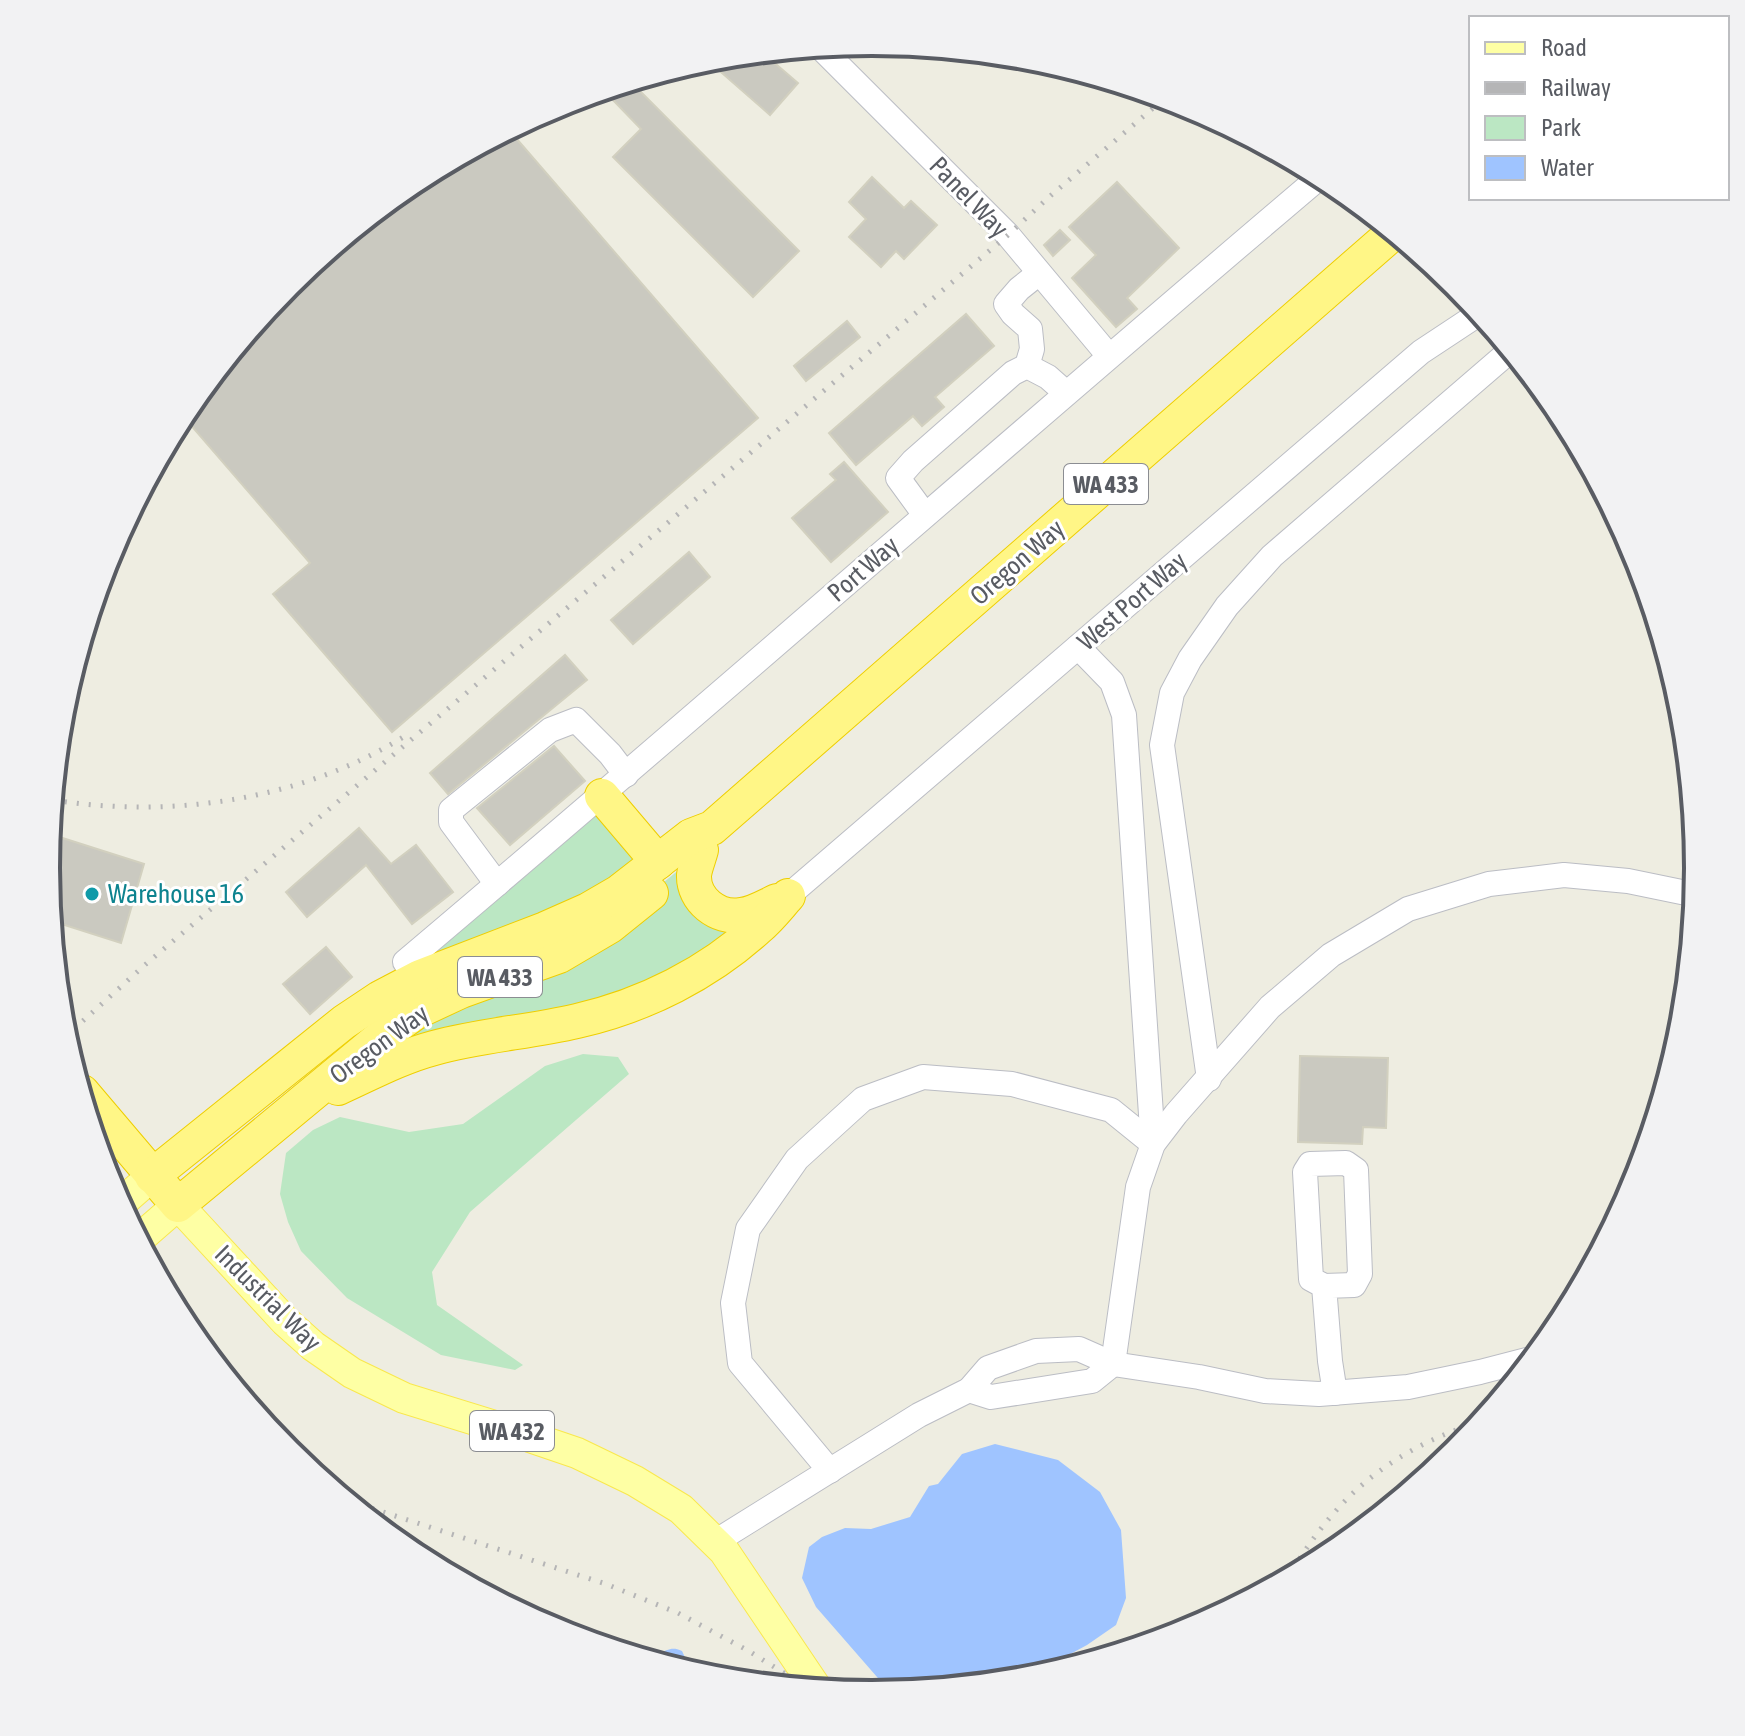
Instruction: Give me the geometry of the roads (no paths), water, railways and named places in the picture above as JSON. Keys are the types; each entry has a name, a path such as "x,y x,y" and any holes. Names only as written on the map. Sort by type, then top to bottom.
{"highway":[{"name":"Oregon Way","path":"178,1205 381,1037 416,1012 461,991 559,956 610,926 1386,239"},
{"path":"614,786 658,862"},
{"name":"Oregon Way","path":"152,1176 344,1022 380,998 420,977 588,910 619,892 691,836 707,839"},
{"path":"707,839 694,874 695,883 698,894 715,911 741,915 788,896"},
{"path":"298,1105 429,1049 579,1021 665,991 720,958 760,927 788,896"},
{"name":"WA 432","path":"99,1112 152,1176"},
{"name":"Industrial Way","path":"152,1176 178,1205"}],"main road":[{"name":"Oregon Way","path":"130,1196 152,1176"},
{"name":"Oregon Way","path":"147,1232 178,1205"},
{"name":"Industrial Way","path":"178,1205 285,1321 313,1346 352,1373 404,1398 577,1453 635,1481 681,1509 724,1551 809,1677"}],"street":[{"name":"Panel Way","path":"831,58 1008,235 1109,356"},
{"name":"Port Way","path":"405,962 614,786 1311,185"},
{"path":"925,515 898,478 913,461 1013,373 1027,366 1032,349 1030,329 1006,304 1039,273"},
{"name":"West Port Way","path":"788,896 1421,352 1470,319"},
{"path":"1209,1079 1162,745 1172,693 1190,659 1227,606 1272,556 1503,357"},
{"path":"1027,366 1048,377 1066,393"},
{"path":"1078,647 1112,682 1124,715 1153,1144"},
{"path":"497,884 451,822 451,810 550,730 576,720 610,754 614,786"},
{"path":"969,1390 991,1397 1092,1381 1113,1364 1138,1187 1153,1144 1270,1007 1331,955 1408,909 1489,884 1564,875 1628,881 1684,892"},
{"path":"830,1471 740,1363 733,1303 748,1229 797,1159 863,1099 923,1077 1012,1084 1111,1110 1153,1144"},
{"path":"1346,1163 1356,1170 1360,1274 1354,1285 1324,1286 1311,1279 1305,1172 1310,1164 1346,1163"},
{"path":"1324,1286 1335,1393"},
{"path":"715,1542 919,1415 969,1390 988,1368 1036,1351 1079,1349 1113,1364 1265,1391 1319,1394 1408,1387 1517,1363"}],"water":[{"path":"995,1444 1058,1460 1100,1492 1121,1530 1126,1598 1116,1625 1067,1656 978,1673 879,1680 816,1607 802,1578 809,1547 822,1537 845,1528 871,1529 910,1517 929,1486 938,1484 962,1454"},
{"path":"672,1649 682,1651 685,1657 662,1652"}],"railway":[{"path":"76,1027 146,964 1008,235 1155,107"},
{"path":"63,801 144,807 235,799 323,776 405,736"},
{"path":"1301,1557 1343,1503 1373,1476 1424,1444 1459,1429"},
{"path":"375,1509 606,1584 678,1613 787,1675"}],"place":[{"name":"Warehouse 16","path":"92,894"}]}
